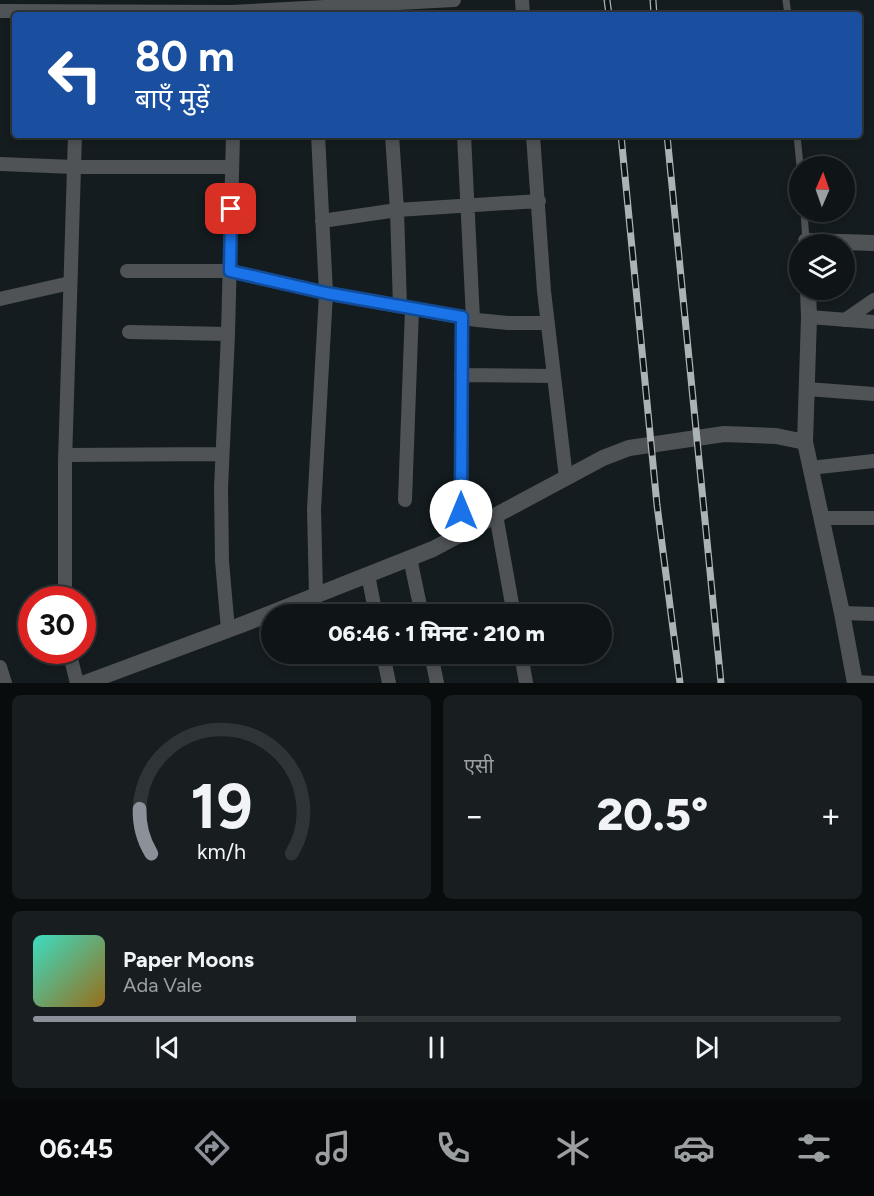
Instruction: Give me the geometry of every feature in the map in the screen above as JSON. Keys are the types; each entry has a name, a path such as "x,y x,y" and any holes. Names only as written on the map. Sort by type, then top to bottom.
{"street":[{"path":"258,12 454,0"},
{"path":"0,10 180,6 219,12"},
{"path":"65,586 65,455 75,138"},
{"path":"228,630 222,561 222,454 228,333 233,138"},
{"path":"316,595 315,468 326,293 318,138"},
{"path":"392,138 406,308 405,500"},
{"path":"461,534 461,375 467,318 469,206 464,138"},
{"path":"533,138 544,291 566,478"},
{"path":"0,164 74,167 232,167"},
{"path":"322,221 397,210 539,201"},
{"path":"855,243 874,243"},
{"path":"127,271 230,271 326,293 467,318 508,324 548,323"},
{"path":"0,299 70,283"},
{"path":"808,300 805,442 843,613 855,682 874,683"},
{"path":"845,320 874,300"},
{"path":"809,317 874,321"},
{"path":"129,332 228,333"},
{"path":"461,375 554,376"},
{"path":"807,389 874,394"},
{"path":"86,683 228,630 432,549 603,458 629,448 724,434 776,436 805,442"},
{"path":"65,455 222,454"},
{"path":"810,468 874,461"},
{"path":"496,515 512,604"},
{"path":"821,518 874,518"},
{"path":"410,558 420,604"},
{"path":"368,575 374,604"},
{"path":"843,613 874,614"},
{"path":"72,664 77,683"},
{"path":"385,664 389,683"},
{"path":"433,664 437,683"},
{"path":"523,664 526,683"},
{"path":"0,667 5,683"}],"lane":[{"path":"797,138 799,156"}],"railway":[{"path":"607,0 609,12"},
{"path":"653,0 654,12"},
{"path":"621,138 657,505 680,683"},
{"path":"667,138 721,683"}],"route":[{"path":"231,209 230,271 326,293 462,317 461,511"}]}
